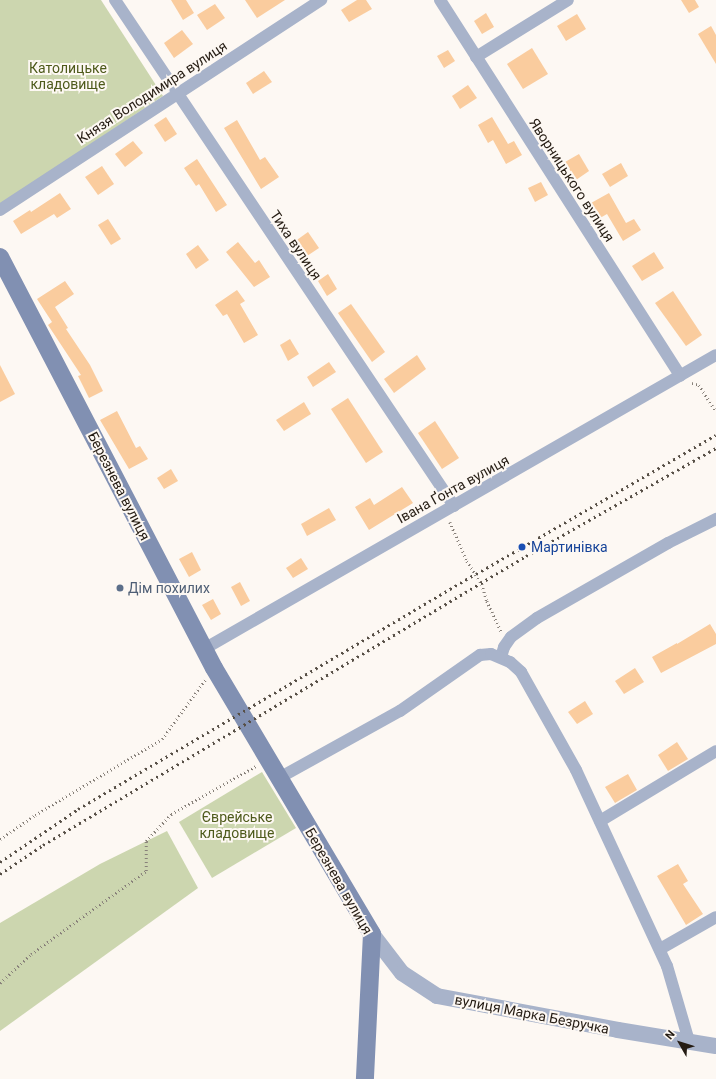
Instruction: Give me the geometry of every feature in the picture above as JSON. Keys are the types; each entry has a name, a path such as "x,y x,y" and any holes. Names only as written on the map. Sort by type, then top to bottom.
{"main road":[{"name":"Березнева вулиця","path":"0,257 214,668 372,934 364,1079"}],"street":[{"name":"Тиха вулиця","path":"115,0 449,509"},
{"name":"Князя Володимира вулиця","path":"0,210 321,0"},
{"name":"Яворницького вулиця","path":"440,0 680,376"},
{"path":"476,57 568,0"},
{"name":"Івана Ґонта вулиця","path":"204,649 716,355"},
{"path":"503,652 511,637 564,601 668,543 716,519"},
{"path":"279,778 400,711 480,654 503,652"},
{"path":"503,652 521,672 576,770 667,966 689,1041"},
{"path":"600,821 716,751"},
{"path":"660,950 716,917"},
{"name":"вулиця Марка Безручка","path":"372,934 402,972 437,996 618,1030 716,1046"}],"path":[{"path":"680,376 687,381 698,385 716,411"},
{"path":"449,509 456,532 468,561 482,584 487,601 500,626 503,652"},
{"path":"0,839 35,815 162,739 214,668"},
{"path":"0,983 31,954 146,871 146,840 171,814 268,759"}],"green space":[{"name":"Католицьке кладовище","path":"0,0 101,0 163,96 0,205"},
{"name":"Єврейське кладовище","path":"262,772 296,828 212,878 179,822"},
{"path":"167,831 198,888 0,1031 0,923 100,864"}],"building":[{"path":"171,0 186,0 194,13 183,20"},
{"path":"245,0 285,0 257,18"},
{"path":"357,0 366,0 372,9 349,22 341,10"},
{"path":"681,0 695,0 699,7 689,13"},
{"path":"215,4 225,18 207,30 197,15"},
{"path":"486,13 494,27 482,34 474,21"},
{"path":"577,14 586,29 566,41 557,26"},
{"path":"711,26 716,35 716,64 698,34"},
{"path":"182,30 193,44 174,58 164,43"},
{"path":"532,48 548,74 523,89 507,64"},
{"path":"448,50 455,61 444,68 437,56"},
{"path":"264,71 272,82 253,94 246,83"},
{"path":"468,85 477,98 460,109 452,96"},
{"path":"166,117 177,134 165,142 154,125"},
{"path":"492,117 508,144 514,141 522,155 506,164 493,140 488,143 478,125"},
{"path":"237,120 260,160 265,157 279,177 261,189 224,128"},
{"path":"133,141 143,153 125,167 115,154"},
{"path":"579,154 589,171 576,180 565,162"},
{"path":"197,159 227,205 216,212 199,184 196,186 184,168"},
{"path":"621,163 628,176 610,187 602,174"},
{"path":"102,166 114,184 98,195 85,177"},
{"path":"541,182 548,195 535,202 528,188"},
{"path":"60,193 71,209 57,218 54,214 21,234 13,221 30,210 31,212"},
{"path":"609,193 626,223 634,219 641,230 623,241 607,214 600,218 591,203"},
{"path":"108,219 121,239 111,245 98,225"},
{"path":"308,232 319,248 304,258 294,242"},
{"path":"238,242 255,263 259,260 270,277 254,287 226,252"},
{"path":"198,245 209,260 196,269 186,254"},
{"path":"654,252 664,268 642,281 632,266"},
{"path":"328,274 337,289 327,296 318,281"},
{"path":"65,281 74,294 55,307 68,328 66,329 90,365 103,391 89,398 78,376 81,375 48,325 52,322 37,299"},
{"path":"237,290 245,301 240,304 258,335 244,343 227,314 223,316 215,305"},
{"path":"673,291 702,335 686,346 655,303"},
{"path":"351,304 385,352 372,362 338,313"},
{"path":"290,339 299,354 288,361 280,345"},
{"path":"417,355 426,369 394,393 384,379"},
{"path":"329,362 336,372 313,387 307,377"},
{"path":"0,365 15,394 0,402"},
{"path":"348,398 383,452 366,463 331,409"},
{"path":"304,402 311,414 284,431 276,420"},
{"path":"117,411 136,448 140,446 148,459 129,469 100,420"},
{"path":"435,421 459,458 442,469 418,433"},
{"path":"171,469 178,481 164,489 157,478"},
{"path":"402,487 413,503 369,530 355,507 370,498 374,505"},
{"path":"329,508 336,520 307,536 301,524"},
{"path":"192,552 201,570 189,577 179,559"},
{"path":"301,558 308,569 293,578 286,568"},
{"path":"240,582 250,601 241,606 231,587"},
{"path":"213,599 221,614 211,620 202,605"},
{"path":"710,624 716,634 716,644 661,673 652,657"},
{"path":"635,668 644,682 624,694 615,681"},
{"path":"585,701 593,714 577,724 568,712"},
{"path":"677,742 688,759 668,771 658,755"},
{"path":"628,774 637,790 615,803 605,787"},
{"path":"678,864 688,881 683,884 703,914 686,925 657,876"}],"railway":[{"path":"0,862 78,809 476,574 716,435"},
{"path":"0,874 43,845 526,556 716,448"}],"place":[{"name":"Мартинівка","path":"522,547"},
{"name":"Дiм похилих","path":"120,588"}]}
